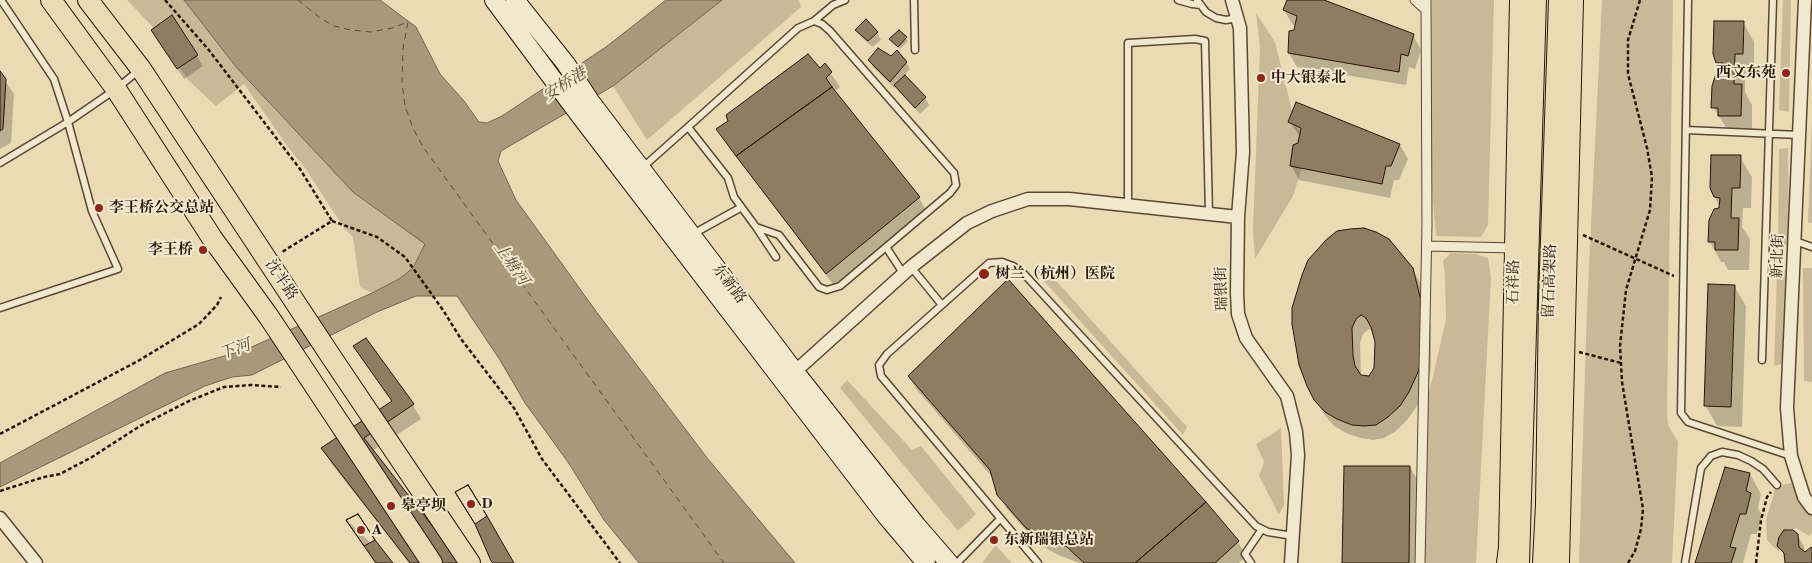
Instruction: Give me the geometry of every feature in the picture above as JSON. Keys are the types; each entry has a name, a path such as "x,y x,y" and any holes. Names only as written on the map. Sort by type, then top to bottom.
{"main road":[{"name":"沈半路","path":"50,0 116,89 212,238 269,317 432,563"},
{"name":"沈半路","path":"88,0 141,69 470,563"},
{"name":"东新路","path":"494,0 549,72 642,169 692,235 887,517 926,563"},
{"name":"东新路","path":"515,0 566,64 584,107 789,377 949,563"},
{"name":"石祥路","path":"1507,563 1509,547 1520,0"},
{"name":"留石高架路","path":"1519,563 1536,0"},
{"name":"留石高架路","path":"1543,563 1558,0"},
{"path":"1559,563 1573,0"}],"street":[{"name":"瑞银街","path":"1232,0 1240,28 1243,152 1238,217 1238,314 1246,338 1287,396 1296,432 1298,455 1291,563"},
{"path":"1415,0 1426,10"},
{"path":"1420,563 1427,246 1426,0"},
{"name":"新北街","path":"1805,0 1788,408 1791,456 1804,497 1812,508"},
{"path":"789,377 907,270 966,223 992,210 1028,199 1068,199 1238,217"},
{"path":"1427,246 1515,248"},
{"path":"0,518 36,563"}],"lane":[{"path":"0,308 118,269 92,212 68,122 54,79 1,0"},
{"path":"642,169 798,28 814,21 833,5 845,0"},
{"path":"914,0 915,50"},
{"path":"1178,0 1192,4 1199,2 1206,12 1216,18 1226,20 1238,18"},
{"path":"1688,0 1681,413 1688,422 1791,456"},
{"path":"1762,360 1773,0"},
{"path":"756,227 779,235 819,287 827,290 840,286 950,193 956,185 954,173 830,31 822,24 814,21"},
{"path":"1128,205 1128,43 1194,39 1205,42 1209,214"},
{"path":"0,163 68,122 141,69"},
{"path":"688,126 728,178 740,208 756,227 776,257"},
{"path":"1686,130 1799,135"},
{"path":"692,235 740,208"},
{"path":"1795,241 1812,247"},
{"path":"886,247 942,305"},
{"path":"1038,563 880,376 879,364 887,354 989,263 1002,262 1013,266 1024,274 1256,526 1293,536"},
{"path":"1685,563 1699,476 1701,468 1711,456 1722,452 1738,455 1763,469 1777,485"},
{"path":"957,563 1000,519"},
{"path":"1251,563 1245,554 1262,529"}],"path":[{"path":"165,0 208,49 300,169 332,220 377,236 405,257 461,339 514,408 542,459 620,563"},
{"path":"1628,563 1635,551 1643,508 1642,492 1622,382 1620,346 1626,290 1650,210 1652,177 1647,148 1628,74 1628,40 1640,0"},
{"path":"268,260 332,220"},
{"path":"1567,229 1683,280"},
{"path":"0,434 138,361 198,324 217,305 221,297"},
{"path":"1564,349 1621,363"},
{"path":"0,491 60,474 92,457 140,426 189,401 224,387 251,385 281,387"},
{"path":"1756,563 1761,520 1767,497 1777,485"}],"shaded area":[{"path":"127,0 184,0 237,68 353,192 426,244 413,268 399,279 372,293 360,287 353,237 344,228 305,168 244,84 216,106 188,80 151,25"},
{"path":"722,0 799,0 801,7 647,140 613,86"},
{"path":"1432,0 1494,0 1488,225 1481,237 1436,236 1429,155"},
{"path":"1602,0 1673,0 1667,411 1668,425 1678,442 1672,563 1579,563 1587,308"},
{"path":"1783,0 1791,0 1789,112 1779,110"},
{"path":"1256,13 1275,42 1293,114 1307,152 1293,196 1255,259 1253,229 1260,48"},
{"path":"1812,120 1812,223 1808,223"},
{"path":"1788,148 1789,245 1778,244 1779,149"},
{"path":"1451,253 1475,254 1488,258 1491,277 1476,563 1423,563 1423,418 1446,320 1443,261"},
{"path":"1042,265 1187,427 1183,435 1034,270"},
{"path":"1803,268 1812,268 1812,382 1804,381"},
{"path":"1786,271 1786,363 1774,366 1777,272"},
{"path":"847,380 912,450 921,446 976,514 958,531 840,388"},
{"path":"1281,428 1284,505 1279,515 1259,476 1264,462 1256,444"},
{"path":"1791,483 1812,514 1812,533 1809,536 1796,528 1781,535 1779,552 1767,540 1766,520 1776,486"},
{"path":"996,546 1012,563 982,563"}],"water":[{"path":"184,0 380,0 416,27 440,74 464,101 479,122 487,123 502,116 606,47 666,0 722,0 613,86 501,151 498,161 516,200 598,314 708,459 795,563 639,563 604,520 568,462 525,403 500,360 457,296 416,296 377,312 252,375 232,377 205,386 0,487 0,463 165,373 245,350 372,293 399,279 413,268 425,244 353,192 237,68"}],"building":[{"path":"1287,0 1324,0 1414,34 1408,56 1401,54 1399,72 1288,53 1289,31 1294,30 1297,16 1283,10"},
{"path":"172,15 198,55 177,69 151,30"},
{"path":"866,19 878,32 868,41 855,30"},
{"path":"1714,21 1744,21 1743,54 1735,54 1734,84 1742,84 1741,116 1718,116 1718,108 1711,108 1712,86 1716,74 1722,73 1723,63 1716,63 1713,54"},
{"path":"899,30 907,37 898,47 889,39"},
{"path":"878,48 891,56 897,50 907,62 890,82 868,60"},
{"path":"808,54 820,68 825,63 832,72 826,78 832,87 736,156 716,129 728,121 726,115"},
{"path":"0,71 6,79 3,129 0,131"},
{"path":"905,75 926,97 915,108 894,85"},
{"path":"832,87 920,197 826,274 736,156"},
{"path":"1296,102 1400,144 1391,166 1386,166 1382,184 1290,166 1293,145 1298,143 1301,128 1288,122"},
{"path":"1711,155 1741,155 1740,188 1732,188 1731,218 1739,218 1738,250 1715,250 1715,242 1708,242 1709,220 1714,209 1719,208 1720,198 1714,197 1710,188"},
{"path":"1364,228 1389,239 1413,268 1423,309 1424,353 1418,372 1400,406 1376,425 1352,425 1337,419 1325,412 1314,400 1299,365 1292,324 1292,308 1308,260 1337,231","holes":["1361,315 1366,318 1371,327 1375,342 1374,368 1369,376 1361,375 1355,366 1353,355 1352,328 1356,319"]},
{"path":"1008,279 1206,502 1135,563 1084,563 1067,547 1049,541 1026,528 997,495 990,470 908,376"},
{"path":"1708,284 1735,285 1731,407 1704,406"},
{"name":"皋亭坝","path":"366,338 414,404 364,438 461,563 410,563 321,448 392,401 353,346"},
{"path":"1344,466 1410,466 1409,563 1342,563"},
{"path":"1725,467 1750,473 1746,491 1751,493 1746,514 1740,514 1730,547 1736,548 1731,563 1695,563"},
{"name":"皋亭坝","path":"468,485 514,563 493,563 491,561 475,524 455,492"},
{"name":"D","path":"468,485 487,516 475,524 455,492"},
{"path":"1206,502 1239,541 1215,563 1135,563"},
{"name":"皋亭坝","path":"358,514 393,563 376,563 346,520"},
{"name":"A","path":"358,514 375,540 364,546 346,520"},
{"path":"1784,530 1793,530 1798,534 1799,547 1805,552 1812,548 1812,563 1785,563 1784,553 1777,546 1779,537"}],"ferry route":[{"path":"298,0 320,18 334,26 351,30 371,32 392,28 408,22 403,48 402,83 405,106 413,128 423,147 724,563"}],"place":[{"name":"西文东苑","path":"1786,73"},
{"name":"中大银泰北","path":"1261,78"},
{"name":"李王桥公交总站","path":"99,208"},
{"name":"李王桥","path":"203,250"},
{"name":"树兰（杭州）医院","path":"984,274"},
{"name":"D","path":"471,504"},
{"name":"皋亭坝","path":"391,506"},
{"name":"A","path":"361,530"},
{"name":"东新瑞银总站","path":"994,540"}],"water label":[{"name":"安桥港","path":"565,85"},
{"name":"上塘河","path":"511,264"},
{"name":"下河","path":"235,350"}]}
